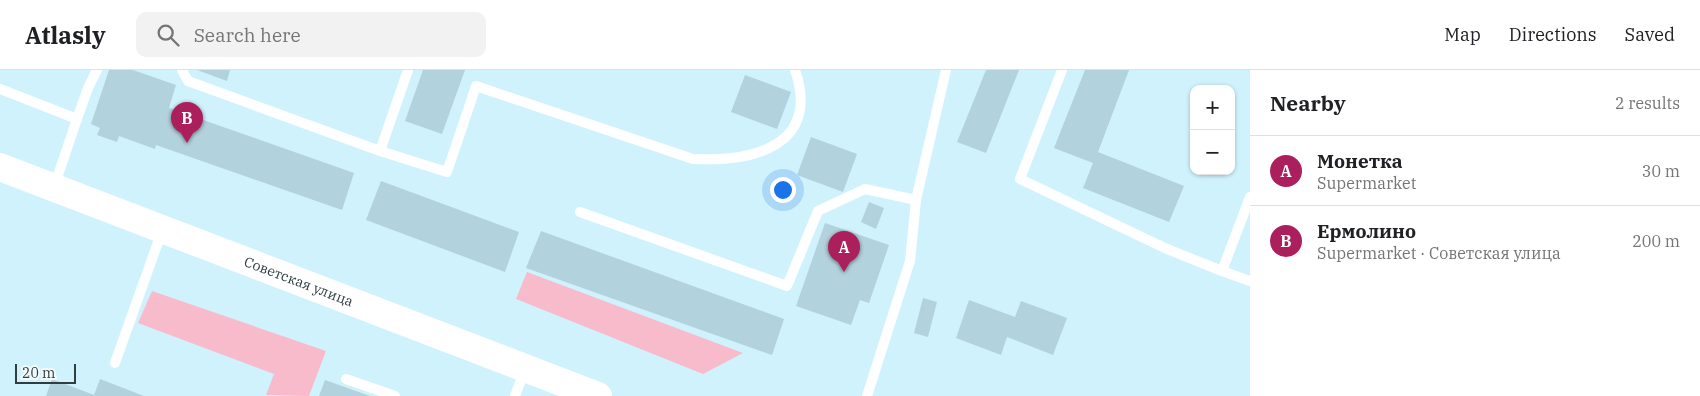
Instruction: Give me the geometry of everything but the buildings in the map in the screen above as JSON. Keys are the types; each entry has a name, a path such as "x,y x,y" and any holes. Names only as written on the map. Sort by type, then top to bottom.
{"main road":[{"name":"Советская улица","path":"0,167 598,396"}],"lane":[{"path":"54,188 77,118 97,70"},
{"path":"182,70 188,80 380,151 447,172 476,86 693,159 726,160 764,152 788,136 801,108 801,97 795,70"},
{"path":"380,151 408,70"},
{"path":"867,396 910,261 916,200 946,70"},
{"path":"1062,70 1020,179 1167,249 1250,281"},
{"path":"0,89 77,118"},
{"path":"580,212 787,286 818,211 865,189 916,200"},
{"path":"1222,271 1250,197"},
{"path":"115,363 163,230"},
{"path":"515,396 525,368"},
{"path":"346,379 395,396"}],"shaded area":[{"path":"527,272 743,353 703,374 516,299"},
{"path":"152,291 326,351 309,396 266,395 274,374 138,323"}],"place":[{"name":"Ермолино","path":"187,143"},
{"name":"Монетка","path":"844,272"}]}
